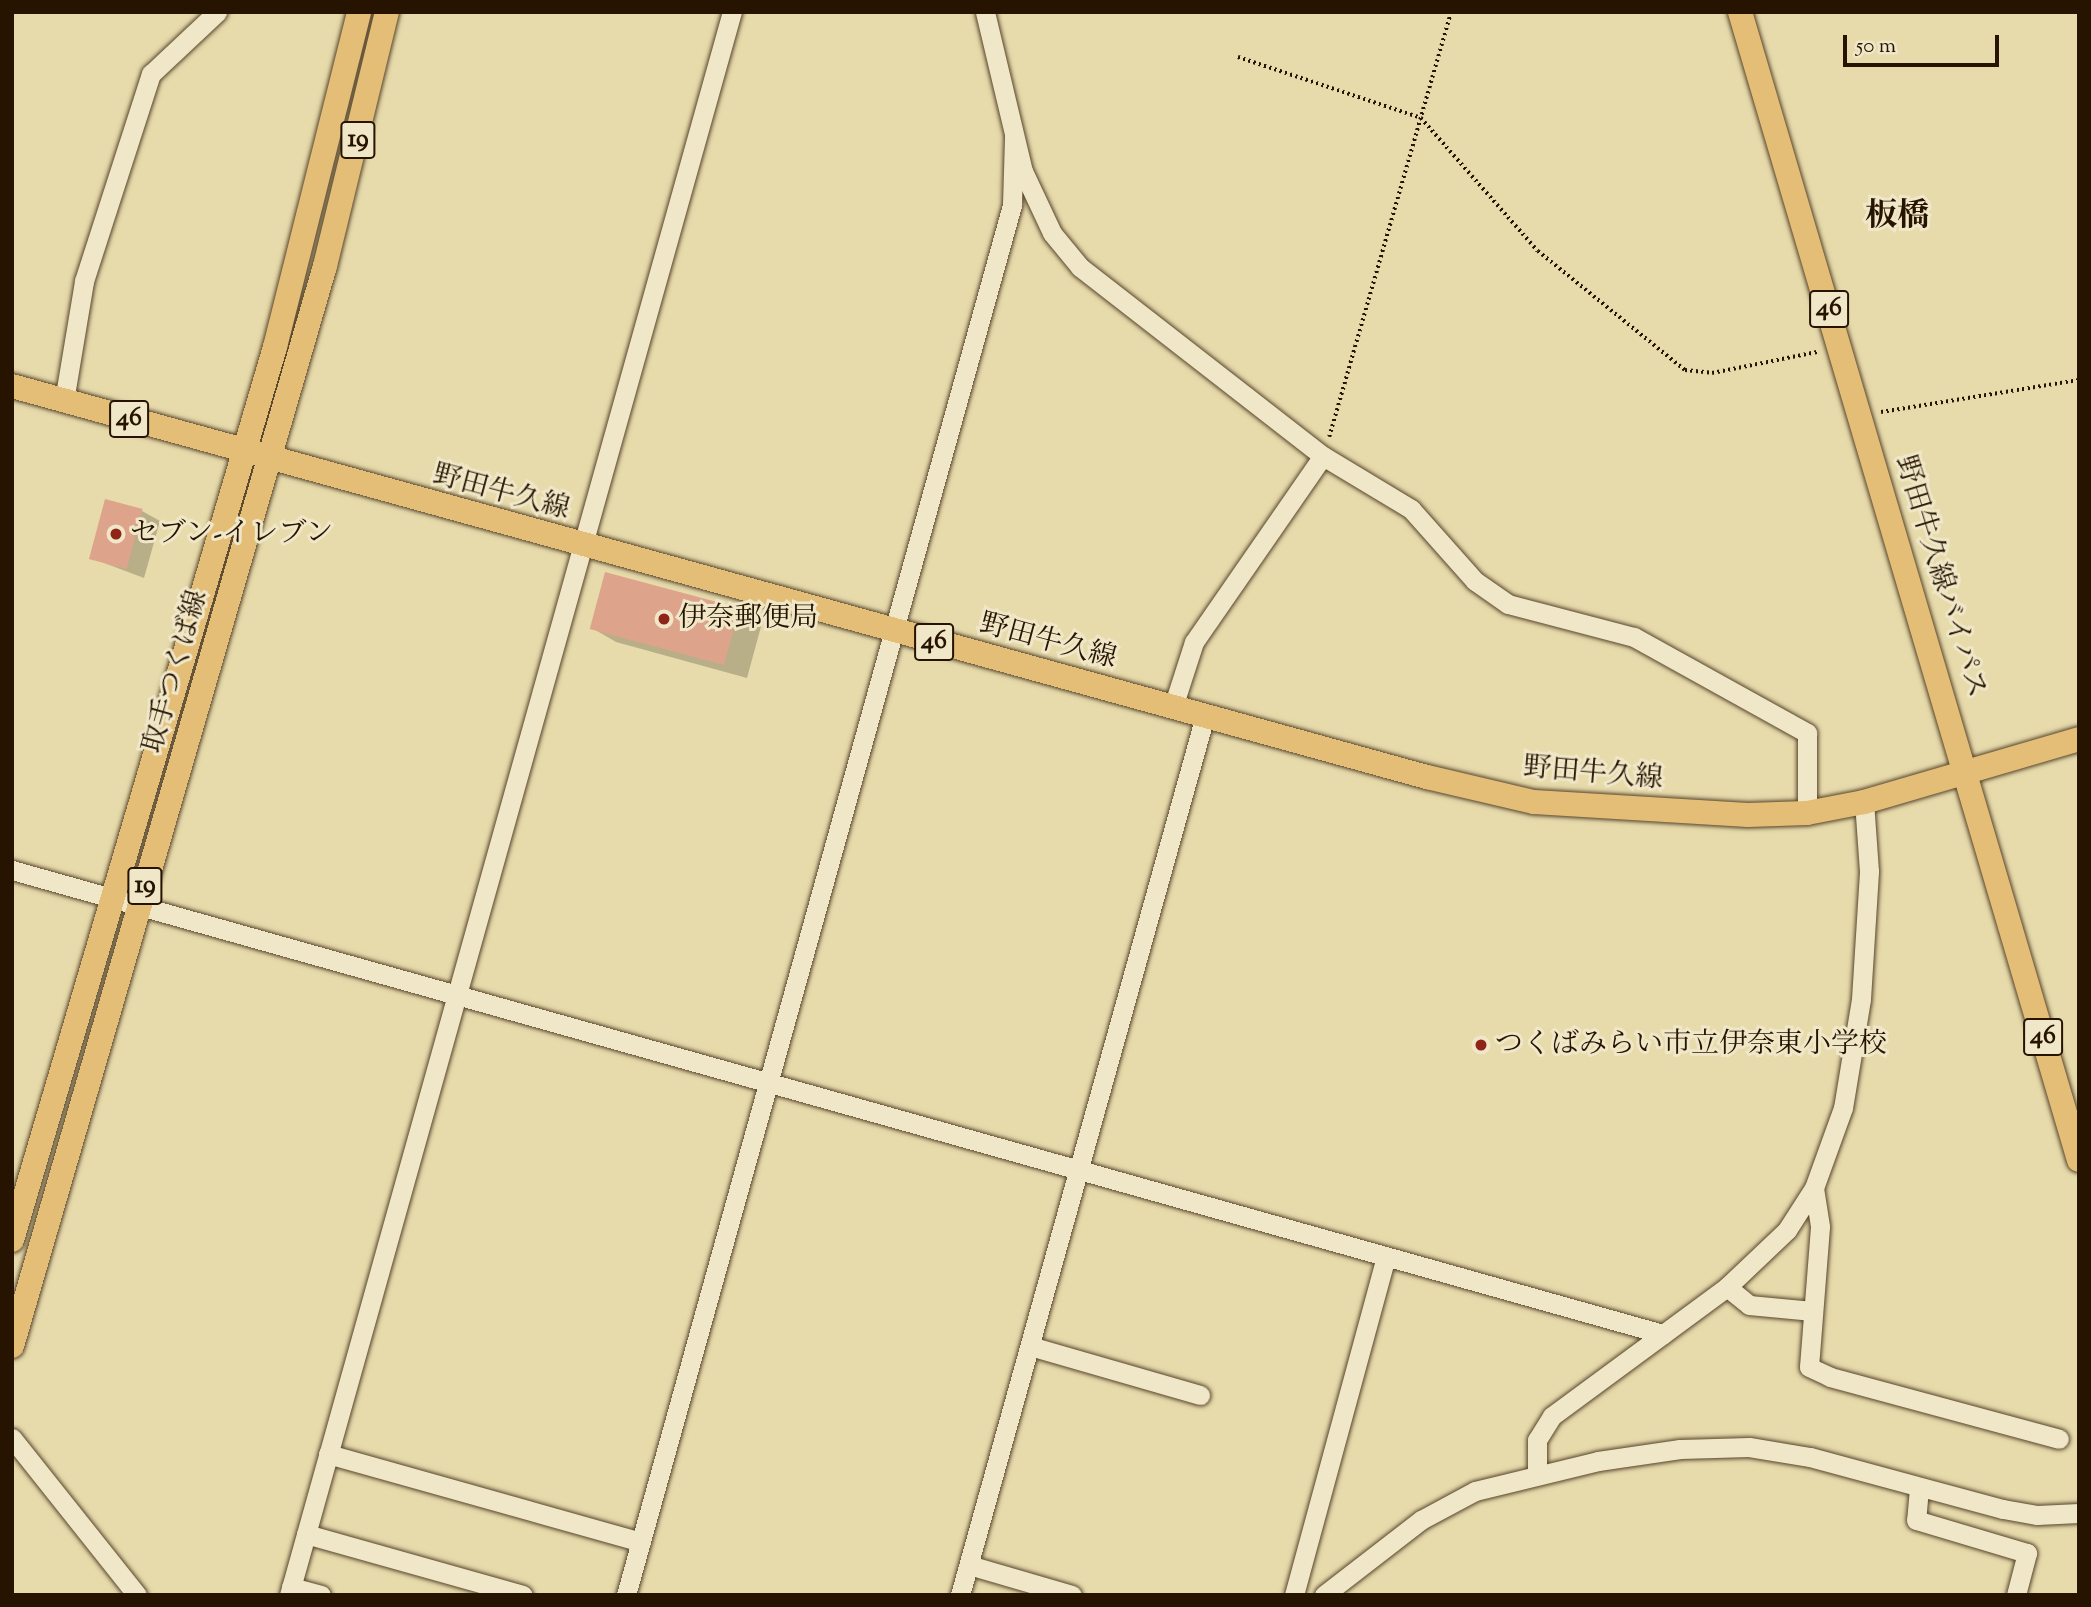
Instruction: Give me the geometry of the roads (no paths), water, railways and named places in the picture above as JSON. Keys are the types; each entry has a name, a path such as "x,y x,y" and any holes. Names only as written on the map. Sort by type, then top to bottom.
{"main road":[{"name":"取手つくば線","path":"12,1346 139,906 257,455 359,12"},
{"name":"取手つくば線","path":"12,1240 113,898 257,455 325,266 387,12"},
{"name":"野田牛久線バイパス","path":"1740,12 2079,1160"},
{"name":"野田牛久線","path":"12,386 1480,792 1534,802 1748,815 1807,813 1864,802 2079,739"}],"street":[{"path":"64,401 84,281 151,74 217,12"},
{"path":"321,1595 290,1591 732,12"},
{"path":"985,12 1023,171 1052,233 1080,267 1323,456 1411,509 1475,581 1508,604 1634,637 1807,733 1807,813"},
{"path":"626,1595 1012,205 1014,136"},
{"path":"1173,707 1194,642 1323,456"},
{"path":"960,1595 1205,716"},
{"path":"1537,1474 1537,1440 1552,1416 1727,1287 1787,1230 1814,1188 1843,1108 1861,999 1869,871 1864,802"},
{"path":"12,870 1663,1334"},
{"path":"1814,1188 1820,1227 1809,1367 1830,1377 2059,1439"},
{"path":"1294,1595 1386,1257"},
{"path":"1727,1287 1749,1305 1814,1311"},
{"path":"1030,1346 1200,1395"},
{"path":"12,1438 137,1595"},
{"path":"1324,1595 1447,1504 1537,1474 1681,1449 1749,1447 1810,1457 1919,1488 2037,1515 2079,1513"},
{"path":"328,1454 641,1542"},
{"path":"1919,1488 1916,1520 2027,1553 2016,1595"},
{"path":"306,1534 523,1595"},
{"path":"969,1565 1072,1595"},
{"path":"1345,1595 1350,1574"}],"place":[{"name":"セブン-イレブン","path":"116,534"},
{"name":"伊奈郵便局","path":"664,619"},
{"name":"つくばみらい市立伊奈東小学校","path":"1481,1045"}],"district":[{"name":"板橋","path":"1897,217"}]}
